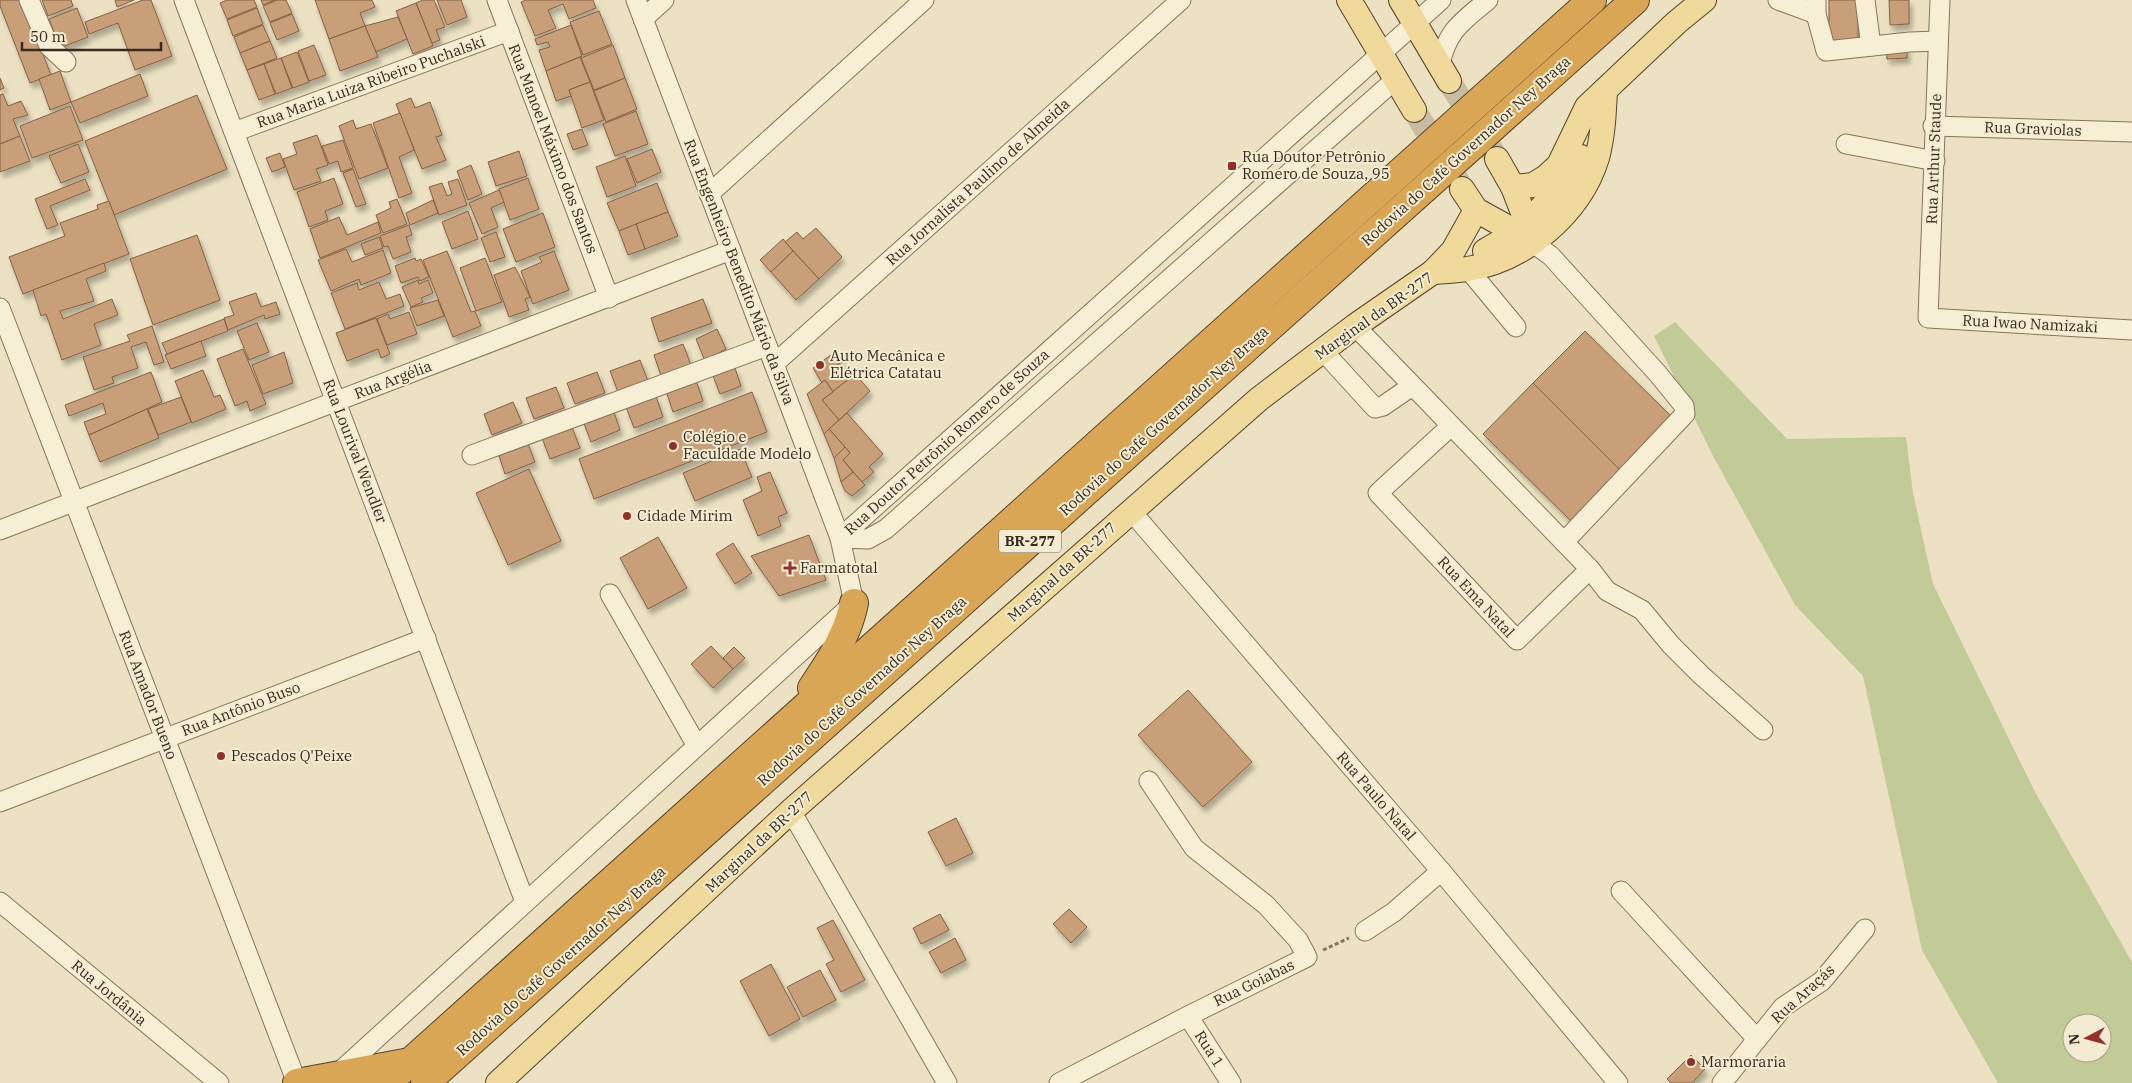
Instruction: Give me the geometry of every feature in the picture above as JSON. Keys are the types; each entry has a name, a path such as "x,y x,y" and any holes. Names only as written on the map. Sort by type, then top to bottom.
{"highway":[{"name":"Rodovia do Café Governador Ney Braga","path":"418,1073 786,725 1592,0"},
{"name":"Rodovia do Café Governador Ney Braga","path":"386,1083 418,1073 482,1032 1635,0"},
{"path":"786,725 841,642 850,621 854,603"},
{"path":"452,1083 482,1032"},
{"path":"297,1083 335,1076 418,1073"}],"main road":[{"path":"1349,0 1414,110"},
{"path":"1401,0 1444,72"},
{"path":"1513,187 1532,185 1546,177 1560,165 1587,107 1677,22 1704,0"},
{"name":"BR-277","path":"1433,272 1470,259 1525,233 1562,187 1581,157 1596,124 1605,90"},
{"path":"1497,159 1513,187 1525,233"},
{"path":"1476,210 1487,213 1504,207 1511,198 1513,187"},
{"path":"1462,189 1476,210 1525,233"},
{"name":"BR-277","path":"1433,272 1453,251 1476,210"},
{"name":"Marginal da BR-277","path":"498,1083 791,812 1259,399 1355,326 1433,272 1468,269 1502,259 1525,233"}],"street":[{"path":"29,0 49,46 66,62"},
{"name":"Rua Lourival Wendler","path":"184,0 525,902"},
{"name":"Rua Manoel Máximo dos Santos","path":"497,0 609,298"},
{"name":"Rua Engenheiro Benedito Mário da Silva","path":"636,0 840,538 854,603"},
{"path":"643,19 664,0"},
{"path":"709,194 924,0"},
{"name":"Rua Jornalista Paulino de Almeida","path":"774,364 1181,0"},
{"name":"Rua Doutor Petrônio Romero de Souza","path":"840,538 1441,0"},
{"path":"1444,72 1444,44 1453,30 1488,0"},
{"path":"1778,0 1816,7 1826,51 1938,41"},
{"path":"1865,0 1871,46"},
{"name":"Rua Arthur Staude","path":"1928,318 1940,0"},
{"name":"Rua Maria Luiza Ribeiro Puchalski","path":"234,132 509,31"},
{"name":"Rua Doutor Petrônio Romero de Souza","path":"840,538 868,539 886,529 1396,79"},
{"name":"Rua Graviolas","path":"1934,126 2132,132"},
{"path":"1846,144 1935,161"},
{"path":"1525,233 1551,256 1658,374 1684,406 1685,414 1564,542"},
{"name":"Rua Argélia","path":"0,530 731,250"},
{"path":"1468,269 1516,327"},
{"name":"Rua Amador Bueno","path":"0,308 297,1083"},
{"name":"Rua Iwao Namizaki","path":"1928,318 2132,330"},
{"path":"1355,326 1590,569 1607,591 1642,610 1701,675 1763,730"},
{"path":"472,455 767,346"},
{"path":"1323,351 1375,408 1383,406 1412,386"},
{"name":"Rua Ema Natal","path":"1451,426 1378,494 1517,640 1590,569"},
{"name":"Rua Paulo Natal","path":"1131,510 1441,871 1618,1083"},
{"path":"610,594 697,746"},
{"path":"335,1076 854,603"},
{"name":"Rua Antônio Buso","path":"0,802 426,638"},
{"path":"1149,781 1194,848 1266,905 1298,940 1307,957"},
{"path":"791,812 946,1083"},
{"path":"1365,931 1394,912 1441,871"},
{"path":"1621,891 1757,1039"},
{"name":"Rua Jordânia","path":"0,902 219,1083"},
{"name":"Rua Araçás","path":"1722,1083 1784,1007 1812,990 1865,929"},
{"name":"Rua Goiabas","path":"1059,1083 1307,957"},
{"name":"Rua 1","path":"1188,1016 1231,1083"}],"path":[{"name":"Rua Goiabas","path":"1307,957 1365,931"}],"green space":[{"path":"1675,322 1787,439 1906,437 1913,493 1933,584 2034,790 2132,962 2132,1083 1998,1083 1922,950 1863,676 1795,605 1713,456 1654,336"}],"building":[{"path":"0,0 22,0 51,75 30,83 0,6"},
{"path":"42,0 71,0 73,6 48,16"},
{"path":"115,0 134,0 117,7"},
{"path":"143,0 151,0 172,56 135,70 118,23 89,34 85,22"},
{"path":"227,0 254,0 257,7 227,19 220,3"},
{"path":"261,0 275,0 263,5"},
{"path":"277,0 286,0 292,13 270,22 263,6"},
{"path":"315,0 372,0 375,7 360,13 365,26 329,39"},
{"path":"423,0 434,0 445,27 436,30 440,40 432,43 416,3"},
{"path":"437,0 461,0 467,17 447,25"},
{"path":"526,0 593,0 596,8 569,19 563,4 548,10 556,28 535,36 521,2"},
{"path":"1829,0 1858,0 1858,44 1829,44"},
{"path":"1889,0 1909,0 1909,24 1890,25"},
{"path":"416,3 433,46 413,54 396,11"},
{"path":"77,8 88,37 60,48 49,19"},
{"path":"257,8 263,24 233,36 227,20"},
{"path":"599,11 612,44 583,55 570,22"},
{"path":"292,14 299,31 277,40 270,23"},
{"path":"398,17 407,39 376,52 365,26"},
{"path":"263,25 270,41 240,53 234,37"},
{"path":"571,25 582,56 546,71 539,50 550,47 548,42 537,45 535,39"},
{"path":"365,26 378,57 340,71 329,39"},
{"path":"270,41 277,58 247,70 240,53"},
{"path":"314,45 326,75 309,81 298,51"},
{"path":"613,45 625,78 594,90 581,58"},
{"path":"1907,47 1907,58 1887,59 1886,48"},
{"path":"297,52 309,82 293,88 281,58"},
{"path":"580,57 590,82 569,90 571,96 556,101 546,71"},
{"path":"281,58 292,88 276,94 264,64"},
{"path":"264,64 275,94 259,100 247,70"},
{"path":"60,71 71,102 50,110 39,79"},
{"path":"140,74 148,96 80,123 71,102"},
{"path":"0,78 4,88 0,90"},
{"path":"625,78 637,109 606,122 594,91"},
{"path":"590,82 604,120 582,128 569,90"},
{"path":"3,94 8,106 21,101 28,115 13,119 20,136 0,144 0,95"},
{"path":"197,95 227,169 114,215 85,141"},
{"path":"411,98 415,108 430,102 442,135 436,137 446,160 422,169 396,104"},
{"path":"70,106 83,140 32,158 20,126"},
{"path":"636,111 648,144 615,156 603,124"},
{"path":"400,113 414,150 399,157 412,193 399,198 373,123"},
{"path":"353,120 356,129 371,124 388,168 359,179 339,126"},
{"path":"582,129 588,145 573,150 567,134"},
{"path":"317,135 328,165 316,169 321,181 294,190 283,159 297,154 293,143"},
{"path":"20,136 30,161 0,172 0,144"},
{"path":"343,140 353,168 341,172 338,161 329,164 322,146"},
{"path":"78,144 89,172 61,183 49,156"},
{"path":"652,149 661,172 637,183 627,159"},
{"path":"519,151 527,176 496,186 488,162"},
{"path":"280,153 285,167 272,172 266,158"},
{"path":"625,156 636,186 607,197 596,167"},
{"path":"471,165 482,194 468,200 457,171"},
{"path":"353,169 366,204 356,207 343,173"},
{"path":"334,178 343,204 325,211 328,220 309,227 297,192"},
{"path":"528,178 539,209 510,220 499,189"},
{"path":"85,179 90,190 50,206 58,225 47,229 35,199"},
{"path":"458,179 467,205 439,215 429,187 442,183 447,196 452,194 448,182"},
{"path":"657,183 668,212 619,231 607,203"},
{"path":"499,190 504,202 491,208 498,227 482,234 469,203"},
{"path":"397,199 407,224 383,233 376,215 391,208 389,202"},
{"path":"433,200 438,213 410,225 406,213"},
{"path":"109,201 129,254 23,294 9,257 65,236 60,223 98,209 97,205"},
{"path":"468,211 478,239 452,249 442,222"},
{"path":"668,212 678,236 645,249 636,224"},
{"path":"543,213 555,247 516,262 503,229"},
{"path":"339,217 347,235 378,222 381,233 320,258 310,229"},
{"path":"636,224 645,249 628,255 619,231"},
{"path":"409,225 412,235 406,237 411,252 393,259 388,246 384,247 380,236"},
{"path":"816,228 842,257 819,279 785,242 797,232 803,239"},
{"path":"496,232 505,257 490,262 481,238"},
{"path":"197,235 220,300 153,325 130,259"},
{"path":"379,237 383,248 365,255 361,244"},
{"path":"783,239 793,251 771,272 760,260"},
{"path":"346,249 352,262 383,250 391,273 361,285 359,279 331,291 318,260"},
{"path":"447,251 471,312 475,311 481,326 453,337 423,260"},
{"path":"554,251 569,290 533,304 521,271 542,262 539,257"},
{"path":"793,251 819,279 796,300 771,272"},
{"path":"415,258 416,261 421,259 429,277 420,281 418,277 401,283 395,266"},
{"path":"485,258 502,302 476,311 460,268"},
{"path":"104,263 106,271 86,279 94,301 60,311 63,319 112,299 118,315 94,324 101,345 62,360 46,314 41,316 33,290"},
{"path":"515,267 530,297 525,299 529,310 509,317 494,275"},
{"path":"418,280 419,284 428,280 433,293 421,298 423,302 411,307 402,287"},
{"path":"379,282 386,299 400,294 404,306 345,329 331,293 357,283 359,290"},
{"path":"256,293 261,307 276,302 280,314 265,319 264,315 228,330 224,318 234,315 229,302"},
{"path":"703,299 712,323 659,342 651,318"},
{"path":"438,300 444,316 417,326 410,308"},
{"path":"409,312 417,334 387,345 377,319 388,314 390,319"},
{"path":"376,318 390,354 381,358 378,349 347,361 336,333"},
{"path":"224,319 228,331 167,354 162,343"},
{"path":"257,323 269,352 249,360 237,331"},
{"path":"152,326 164,362 154,365 146,342 131,347 138,368 112,377 114,383 94,390 83,357 130,341 127,335"},
{"path":"717,329 726,349 705,361 696,339"},
{"path":"1585,331 1673,418 1621,471 1533,383"},
{"path":"201,341 206,356 171,369 165,355"},
{"path":"683,344 691,365 661,376 654,355"},
{"path":"243,349 266,404 250,411 247,401 235,406 217,359"},
{"path":"284,352 293,383 263,394 252,365"},
{"path":"835,352 842,362 837,365 850,378 833,392 825,380 822,383 813,368"},
{"path":"640,360 648,381 618,392 610,371"},
{"path":"735,368 741,386 720,394 713,376"},
{"path":"203,370 214,397 220,395 226,409 192,423 175,381"},
{"path":"151,372 162,402 89,435 84,422 106,414 103,403 69,416 65,405"},
{"path":"597,372 605,393 575,404 567,383"},
{"path":"855,374 870,391 839,420 822,400"},
{"path":"696,380 703,401 673,412 666,391"},
{"path":"825,380 833,392 822,400 839,420 824,434 807,394"},
{"path":"1533,383 1621,471 1571,521 1483,434"},
{"path":"556,387 564,408 534,419 526,398"},
{"name":"Colégio e Faculdade Modelo","path":"752,392 767,432 594,499 579,459"},
{"path":"656,396 663,417 634,428 626,407"},
{"path":"181,397 191,422 158,435 148,409"},
{"path":"513,402 522,423 492,435 484,414"},
{"path":"147,409 159,438 100,462 89,435"},
{"path":"613,409 620,430 591,442 583,421"},
{"path":"847,413 883,454 869,467 874,472 862,482 843,460 850,453 829,429"},
{"path":"572,427 580,448 550,459 542,438"},
{"path":"829,429 845,447 834,458 824,434"},
{"path":"527,441 535,462 505,474 498,453"},
{"path":"845,447 850,453 843,460 853,472 841,482 834,458"},
{"path":"740,449 752,477 695,501 683,473"},
{"path":"529,469 561,541 508,565 476,493"},
{"path":"770,472 787,513 778,517 781,526 758,536 743,500 762,491 757,477"},
{"path":"853,472 865,485 852,496 845,491 841,482"},
{"name":"Farmatotal","path":"809,535 826,580 779,596 751,556"},
{"path":"658,537 687,588 648,609 620,558"},
{"path":"733,543 752,573 735,584 716,554"},
{"path":"711,646 733,669 713,688 691,664"},
{"path":"734,647 745,658 733,669 723,658"},
{"path":"1188,690 1252,762 1203,807 1138,735"},
{"path":"956,818 973,853 946,866 928,832"},
{"path":"1069,909 1087,927 1071,943 1053,924"},
{"path":"940,914 949,930 921,944 913,928"},
{"path":"833,920 865,980 841,992 826,964 834,960 817,928"},
{"path":"955,938 966,960 941,973 929,952"},
{"path":"771,964 800,1019 769,1036 740,981"},
{"path":"820,970 836,1000 803,1017 787,987"},
{"name":"Marmoraria","path":"1691,1055 1705,1069 1692,1083 1671,1083 1667,1079"}],"tunnel":[{"path":"1449,81 1497,159"},
{"path":"1414,110 1459,183"}],"place":[{"name":"Rua Doutor Petrônio Romero de Souza, 95","path":"1232,166"},
{"name":"Auto Mecânica e Elétrica Catatau","path":"820,365"},
{"name":"Colégio e Faculdade Modelo","path":"673,446"},
{"name":"Cidade Mirim","path":"627,516"},
{"name":"Farmatotal","path":"790,568"},
{"name":"Pescados Q'Peixe","path":"221,756"},
{"name":"Marmoraria","path":"1691,1062"}]}
